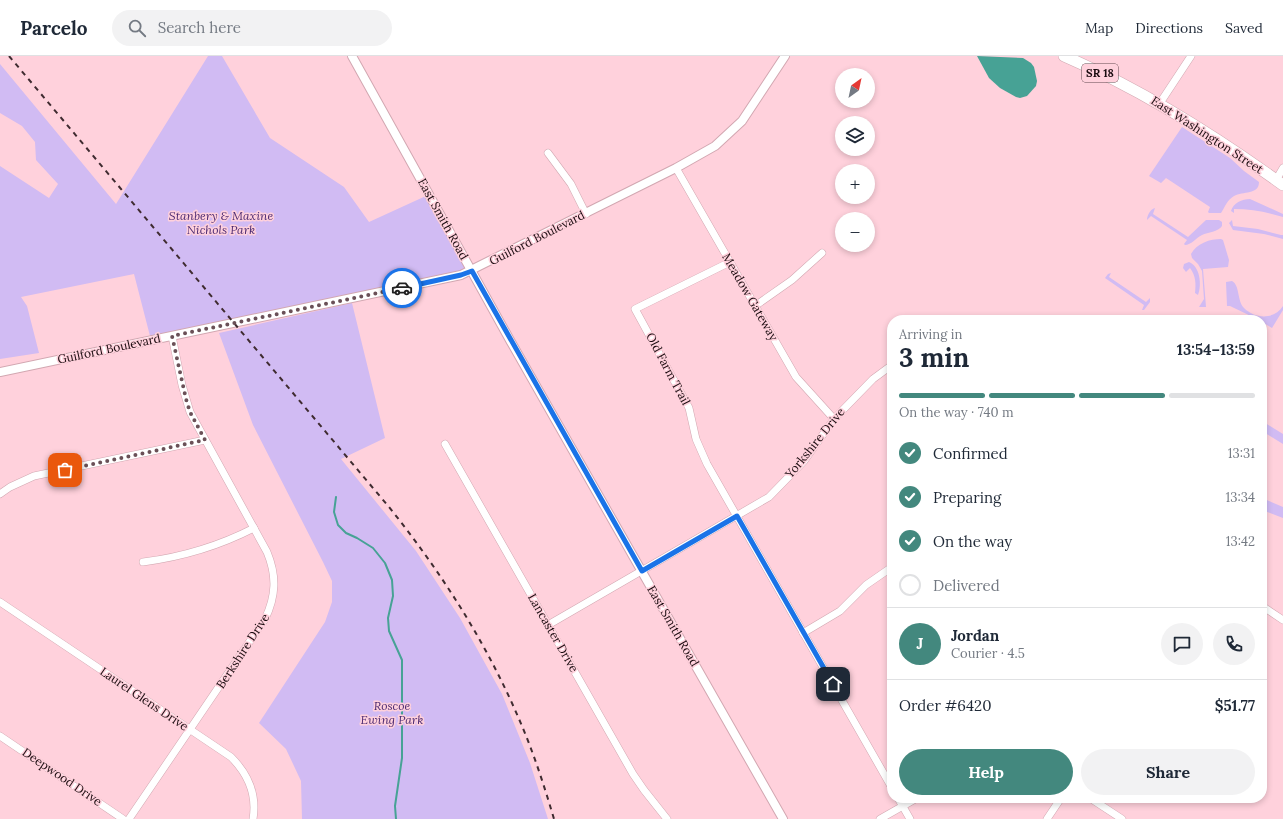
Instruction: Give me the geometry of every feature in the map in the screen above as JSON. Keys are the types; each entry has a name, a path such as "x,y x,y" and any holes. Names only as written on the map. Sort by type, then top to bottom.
{"highway":[{"name":"East Washington Street","path":"1064,56 1160,103 1186,119 1279,183"}],"street":[{"name":"East Smith Road","path":"352,56 782,819"},
{"name":"Guilford Boulevard","path":"0,372 461,275 472,271 676,168 715,146 742,121 785,56"},
{"path":"1160,103 1191,56"},
{"path":"548,153 571,184 586,214"},
{"name":"Meadow Gateway","path":"676,168 796,378 834,418"},
{"path":"1279,183 1283,168"},
{"path":"755,306 792,280 822,253"},
{"name":"Old Farm Trail","path":"730,262 635,310 689,408 696,439 707,464 887,779"},
{"name":"Berkshire Drive","path":"129,819 262,624 270,609 274,597 274,573 268,552 190,412 172,336"},
{"name":"Yorkshire Drive","path":"548,624 769,497 804,460 834,418 873,378 887,368"},
{"path":"0,494 10,487 34,476 205,440"},
{"name":"Lancaster Drive","path":"445,444 633,774 667,819"},
{"path":"143,562 163,560 204,550 254,528"},
{"path":"803,633 840,611 866,585 887,571"},
{"name":"Laurel Glens Drive","path":"0,602 231,757 244,773 252,791 254,802 253,819"},
{"path":"1267,609 1283,620"},
{"name":"Deepwood Drive","path":"0,736 124,819"},
{"path":"901,803 910,819"},
{"path":"880,819 908,803"},
{"path":"1047,819 1058,803"},
{"path":"1098,803 1122,819"}],"green space":[{"name":"Stanbery & Maxine Nichols Park","path":"208,56 222,56 270,138 344,187 369,222 428,195 470,271 278,312 150,336 134,274 21,297 27,306 39,353 0,359 0,166 49,198 58,184 36,160 35,142 22,126 0,113 0,64 116,204"},
{"path":"1182,127 1230,158 1259,182 1256,189 1234,196 1221,213 1209,213 1210,207 1166,178 1161,183 1149,176"},
{"path":"1250,199 1283,214 1283,217 1253,210 1234,209 1234,213 1231,211 1238,202"},
{"path":"1155,208 1153,214 1188,237 1206,220 1219,220 1222,222 1222,226 1218,230 1202,235 1185,245 1184,244 1187,240 1151,216 1147,220 1149,213"},
{"path":"1232,220 1233,226 1258,229 1283,235 1283,239 1264,234 1233,230 1229,223"},
{"path":"1221,239 1223,240 1229,260 1228,267 1203,269 1206,307 1199,307 1204,299 1202,271 1192,258 1191,254 1200,244 1204,242"},
{"path":"1189,262 1196,267 1198,272 1200,286 1198,295 1195,293 1195,280 1192,271 1190,268 1186,272 1183,268 1184,264"},
{"path":"1111,273 1109,277 1146,302 1150,298 1150,302 1144,310 1142,310 1144,305 1105,278"},
{"path":"1232,281 1235,283 1242,305 1248,312 1256,315 1249,315 1227,306 1226,282"},
{"name":"Roscoe Ewing Park","path":"352,303 385,438 341,459 416,551 460,618 502,694 530,763 548,819 302,819 301,781 286,749 259,723 325,622 332,602 332,581 253,425 219,333"},
{"path":"1283,306 1283,310 1272,328 1267,325 1267,316 1275,314"},
{"path":"1267,424 1283,434 1283,444 1267,434"},
{"path":"1267,500 1283,507 1283,518 1267,512"}],"shaded area":[{"path":"977,56 1023,58 1034,67 1037,81 1036,86 1027,96 1020,98 1016,97 1000,88 989,78"}],"waterway":[{"path":"336,497 334,512 338,525 346,533 373,548 385,563 392,580 393,596 388,618 389,631 402,660 402,758 395,806 396,819"}],"railway":[{"path":"9,56 389,507 427,557 461,608 506,690 534,756 554,819"}],"way so far":[{"path":"65,470 205,440 190,412 182,385 172,336 402,288"}],"route":[{"path":"402,288 461,275 472,271 518,355 642,571 737,516 833,684"}]}
